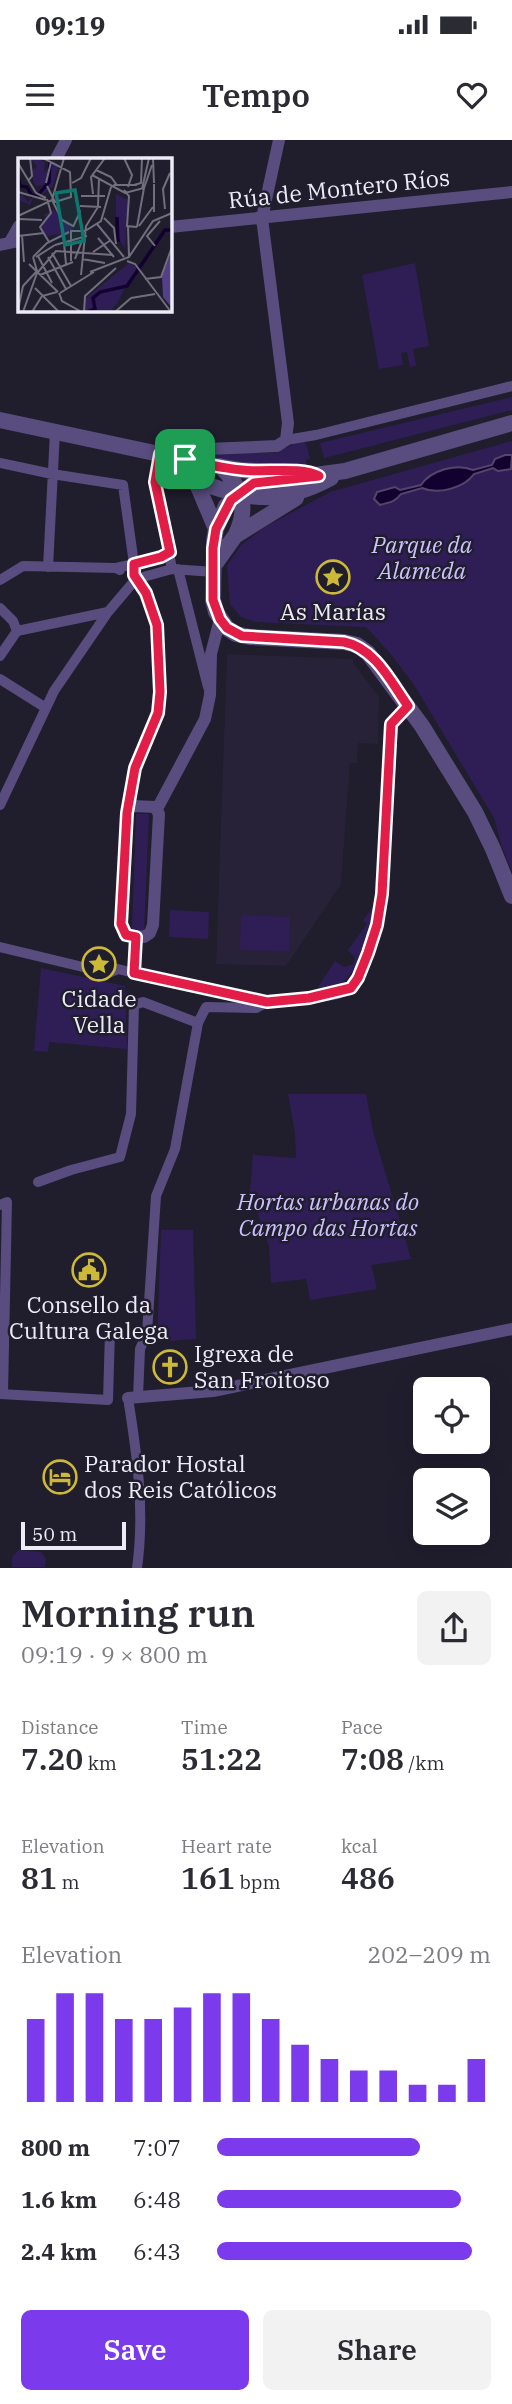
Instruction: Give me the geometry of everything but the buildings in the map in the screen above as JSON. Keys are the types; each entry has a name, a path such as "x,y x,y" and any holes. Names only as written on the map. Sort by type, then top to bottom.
{"street":[{"path":"57,158 66,140"},
{"path":"279,140 262,218 288,423 286,440"},
{"name":"Rúa de Montero Ríos","path":"172,227 512,192"},
{"path":"185,459 200,450 277,446 286,440 329,432 512,386"},
{"path":"0,420 220,466 265,472 311,471 319,476"},
{"path":"512,423 345,471 254,483 226,506 216,529 213,548 213,600 220,619 232,631 250,637 344,642 357,645 373,658 408,706 480,820 512,896"},
{"path":"48,567 55,432"},
{"path":"160,454 155,482 170,552 209,695"},
{"path":"185,459 216,529"},
{"path":"0,463 54,475 123,485 135,577 146,593 157,625 160,692 158,713 135,768 129,808 121,924 126,935 147,936 153,925 159,814 157,809 202,726 208,708 211,654 220,619"},
{"path":"214,568 235,536 244,514 244,506 232,478 220,466"},
{"path":"235,536 304,491 345,471"},
{"path":"197,481 223,491 255,498 273,498 304,491"},
{"path":"0,580 23,566 116,568 161,557 170,552"},
{"path":"116,568 135,577 175,569 214,568"},
{"path":"0,805 54,691 135,577"},
{"path":"0,608 13,621 18,631"},
{"path":"0,656 18,631 108,612"},
{"path":"0,679 46,708"},
{"path":"0,947 108,974 118,970 267,1002 298,1000 347,991 358,978 377,925 382,894 391,724 408,706"},
{"path":"129,808 157,809"},
{"path":"134,973 136,937"},
{"path":"38,1182 120,1157 131,1114 135,1005 143,1002 198,1023"},
{"path":"137,1567 141,1543 133,1397 140,1349 147,1333 156,1196 175,1149 198,1023 206,1007 256,1008 267,1002"},
{"path":"0,1205 7,1202 2,1394 108,1400 110,1331"},
{"path":"0,1284 3,1301"},
{"path":"133,1397 213,1391 512,1329"}],"shaded area":[{"path":"512,455 511,469 498,471 493,468 474,474 464,483 450,489 435,491 422,488 401,494 380,505 374,499 377,492 395,487 400,490 421,485 431,475 445,469 460,467 473,470 492,465 495,459"},
{"path":"227,654 353,659 353,663 379,697 378,744 358,743 357,763 350,763 341,884 286,966 216,964"}],"green space":[{"path":"415,263 429,346 413,349 416,366 410,367 407,352 401,353 403,365 379,369 362,275"},
{"path":"512,397 512,410 324,458 320,443"},
{"path":"299,441 306,443 310,459 306,460 307,469 237,462 207,455 276,453"},
{"name":"Parque da Alameda","path":"512,441 512,871 494,818 414,685 366,627 255,622 241,617 230,604 227,566 241,545 265,527 330,492"},
{"path":"136,814 149,814 144,930 141,932 132,930"},
{"path":"374,906 364,946 351,974 342,983 331,988 318,987 335,961 344,967 353,964 355,958 348,950 367,924 363,920"},
{"path":"170,910 209,912 208,939 169,937"},
{"path":"241,915 290,917 289,951 240,950"},
{"path":"41,968 125,986 127,1049 49,1042 48,1052 34,1051"},
{"name":"Hortas urbanas do Campo das Hortas","path":"288,1094 366,1094 373,1131 411,1259 371,1265 377,1289 310,1300 306,1279 271,1283 269,1246 250,1192 253,1155 296,1158 295,1133"},
{"path":"161,1230 193,1230 196,1339 157,1342"},
{"path":"19,1550 41,1552 46,1559 45,1567 12,1567 12,1557"}],"place":[{"name":"As Marías","path":"333,577"},
{"name":"Cidade Vella","path":"99,964"},
{"name":"Consello da Cultura Galega","path":"89,1270"},
{"name":"Igrexa de San Froitoso","path":"170,1367"},
{"name":"Parador Hostal dos Reis Católicos","path":"60,1477"}],"route":[{"path":"160,454 185,459 239,470 311,471 319,476 254,483 226,506 216,529 213,548 213,600 216,612 227,628 242,636 357,645 373,658 408,706 391,724 382,894 377,925 358,978 347,991 298,1000 267,1002 134,973 136,937 126,935 121,924 127,813 135,768 158,713 160,692 157,625 146,593 134,575 134,564 170,552 155,482 160,454"}]}
